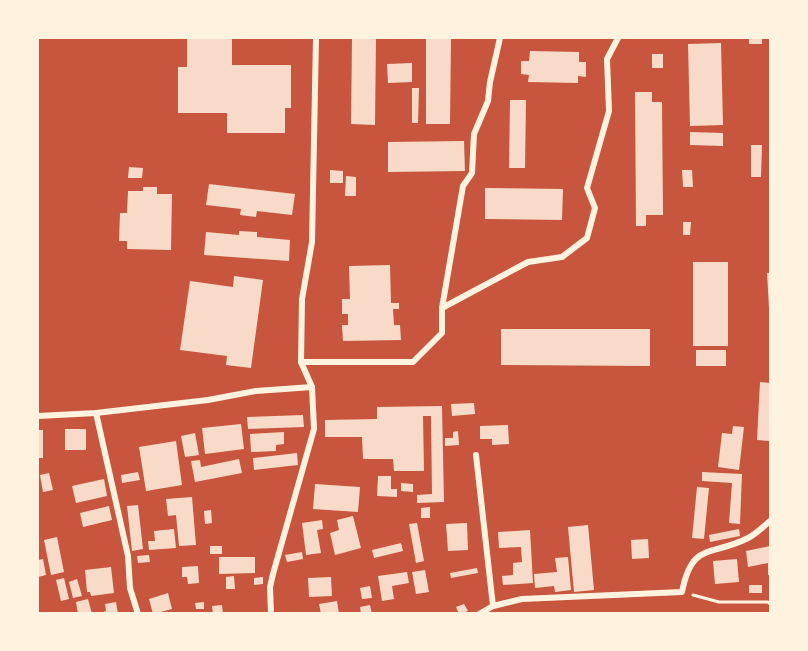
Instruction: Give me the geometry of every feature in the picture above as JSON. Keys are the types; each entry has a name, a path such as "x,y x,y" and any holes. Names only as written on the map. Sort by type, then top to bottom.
{"street":[{"path":"271,614 270,587 273,574 314,429 312,387 301,362 302,299 312,242 316,38"},
{"path":"301,362 413,362 442,333 442,308 455,222 463,186 472,173 474,134 488,101 500,38"},
{"path":"442,308 528,262 562,256 587,238 595,208 587,188 609,111 607,58 618,38"},
{"path":"38,416 96,412 208,400 256,391 312,387"},
{"path":"96,412 129,555 130,588 138,614"},
{"path":"476,455 493,606"},
{"path":"479,614 493,606 522,599 682,592 686,571 698,556 748,538 771,522"}],"path":[{"path":"682,592 719,602 768,602 771,604"}],"building":[{"path":"187,38 232,38 232,65 291,65 291,108 285,108 285,133 227,133 227,113 178,113 178,67 187,67"},
{"path":"352,38 376,38 375,125 351,124"},
{"path":"426,38 451,38 450,124 426,124"},
{"path":"749,38 762,38 762,44 749,44"},
{"path":"721,43 723,125 690,126 688,44"},
{"path":"530,51 579,52 579,62 586,62 586,77 578,76 578,83 528,82 529,75 521,74 521,61 529,61"},
{"path":"652,54 663,54 663,68 652,68"},
{"path":"412,63 412,82 388,83 387,64"},
{"path":"412,88 419,88 418,123 412,123"},
{"path":"635,92 652,92 652,102 662,102 663,215 646,215 646,226 636,226"},
{"path":"510,100 526,100 525,168 509,168"},
{"path":"690,132 723,133 723,146 690,145"},
{"path":"464,141 465,171 388,172 388,142"},
{"path":"751,145 762,145 761,177 751,177"},
{"path":"129,167 143,168 142,178 128,178"},
{"path":"330,170 343,171 343,183 330,183"},
{"path":"682,170 692,170 693,187 683,187"},
{"path":"346,176 356,177 356,196 345,196"},
{"path":"209,184 295,194 292,215 257,211 256,217 240,215 241,209 206,205"},
{"path":"143,187 157,187 157,194 172,194 171,250 127,249 127,241 119,241 120,213 127,213 128,191 143,191"},
{"path":"485,188 563,189 562,220 485,219"},
{"path":"683,222 691,222 690,235 683,235"},
{"path":"239,231 257,232 257,237 290,240 289,261 204,255 206,232 239,235"},
{"path":"693,262 728,262 728,346 693,346"},
{"path":"390,265 391,303 399,303 399,309 393,309 394,325 400,325 401,340 343,341 342,325 348,325 348,314 342,314 342,299 350,299 349,266"},
{"path":"767,273 770,273 770,308 769,308"},
{"path":"234,276 263,280 251,368 226,365 227,356 180,350 190,281 233,287"},
{"path":"501,329 650,329 650,366 501,365"},
{"path":"696,350 726,350 726,366 696,366"},
{"path":"760,382 770,383 770,441 757,440"},
{"path":"474,403 475,414 452,416 451,404"},
{"path":"442,406 444,502 417,503 417,495 432,494 431,416 423,416 424,471 394,471 393,459 363,459 362,437 325,437 325,420 377,419 377,407"},
{"path":"303,415 304,427 248,429 247,417"},
{"path":"241,424 244,449 205,454 202,428"},
{"path":"508,425 509,444 492,445 492,439 480,439 480,426"},
{"path":"733,426 744,427 739,470 718,467 722,433 732,434"},
{"path":"65,429 86,429 86,450 65,450"},
{"path":"38,430 43,430 43,458 38,458"},
{"path":"458,431 459,445 445,446 445,438 453,438 453,432"},
{"path":"284,432 284,444 276,445 276,451 251,452 250,434"},
{"path":"195,433 199,455 185,457 181,436"},
{"path":"176,441 182,485 146,491 139,447"},
{"path":"297,453 298,465 254,470 253,458"},
{"path":"239,459 242,473 195,482 191,461 200,460 201,467"},
{"path":"138,472 140,480 122,483 121,475"},
{"path":"702,472 742,474 740,524 729,523 732,483 702,481"},
{"path":"49,473 53,490 43,492 40,475"},
{"path":"378,476 391,476 391,489 397,489 397,497 377,496"},
{"path":"104,479 107,496 76,503 72,486"},
{"path":"401,483 413,484 413,492 401,491"},
{"path":"315,484 360,487 358,512 313,509"},
{"path":"697,487 709,488 704,539 692,538"},
{"path":"192,497 196,545 179,546 176,515 168,516 166,499"},
{"path":"138,505 143,549 132,551 127,506"},
{"path":"109,506 112,520 83,527 80,513"},
{"path":"430,507 430,518 421,518 421,508"},
{"path":"211,510 212,523 205,524 204,511"},
{"path":"353,516 361,548 335,555 330,533 339,530 337,520"},
{"path":"322,520 323,529 317,530 321,553 306,555 302,523"},
{"path":"417,523 424,561 416,563 409,524"},
{"path":"467,523 468,550 448,551 446,524"},
{"path":"588,525 594,590 574,592 568,527"},
{"path":"174,529 176,548 149,550 148,541 155,541 154,531"},
{"path":"739,529 740,536 710,542 709,535"},
{"path":"530,530 533,583 503,585 502,576 513,575 513,563 522,562 521,547 499,548 498,532"},
{"path":"57,537 64,572 51,575 44,540"},
{"path":"648,539 649,558 632,559 631,540"},
{"path":"401,543 403,551 374,558 372,550"},
{"path":"210,546 222,546 222,554 210,554"},
{"path":"770,546 770,575 768,575 768,563 748,567 746,551"},
{"path":"302,552 303,559 287,562 285,555"},
{"path":"149,555 150,562 138,563 137,556"},
{"path":"219,557 255,557 255,573 219,574"},
{"path":"568,557 571,590 555,592 554,586 535,588 534,574 557,572 555,558"},
{"path":"43,559 46,575 38,577 38,560"},
{"path":"737,559 739,582 715,584 713,561"},
{"path":"198,566 199,583 188,584 187,577 182,577 182,567"},
{"path":"111,567 114,593 91,596 90,592 87,592 85,570"},
{"path":"477,568 478,573 451,578 450,573"},
{"path":"425,570 429,592 416,594 412,572"},
{"path":"407,572 409,583 392,586 394,599 382,601 378,576"},
{"path":"234,576 235,589 226,589 226,577"},
{"path":"263,577 263,584 254,585 254,578"},
{"path":"331,577 332,596 309,597 308,578"},
{"path":"64,578 69,599 61,601 56,580"},
{"path":"77,579 82,596 73,598 69,582"},
{"path":"749,585 762,585 762,593 749,593"},
{"path":"370,586 372,598 362,599 360,588"},
{"path":"168,593 172,609 153,614 149,599"},
{"path":"88,599 92,614 78,614 76,602"},
{"path":"337,601 339,614 321,614 319,604"},
{"path":"116,602 118,614 99,614 106,611 105,604"},
{"path":"204,602 204,609 196,609 195,603"},
{"path":"464,604 468,611 459,614 456,607"},
{"path":"222,605 223,614 213,614 212,606"},
{"path":"370,605 372,614 361,614 360,607"}]}
